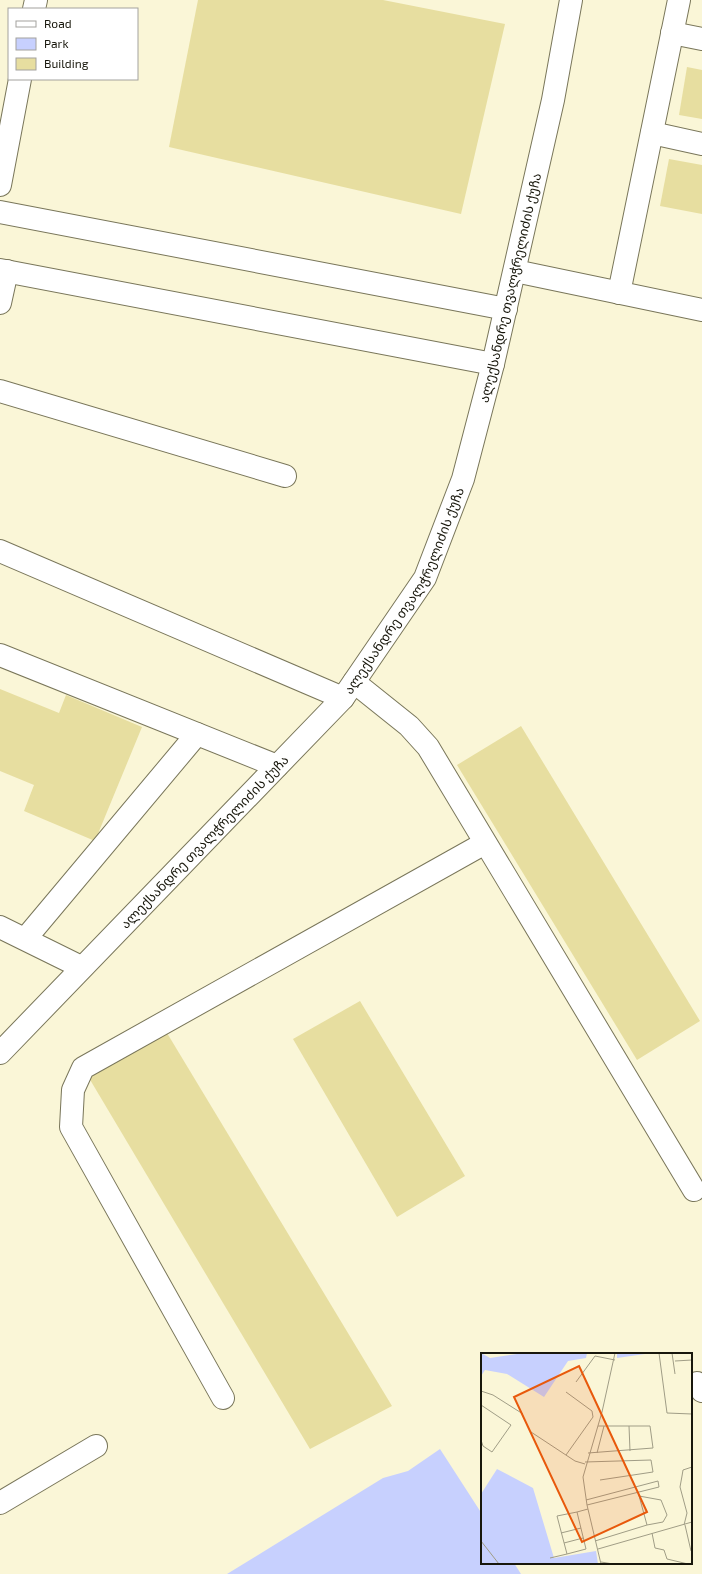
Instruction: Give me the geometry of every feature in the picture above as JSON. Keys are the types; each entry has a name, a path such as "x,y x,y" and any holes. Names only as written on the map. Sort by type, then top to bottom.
{"street":[{"name":"ალექსანდრე თვალჭრელიძის ქუჩა","path":"0,1053 81,967 349,690 425,578 463,479 493,364 553,100 571,0"},
{"path":"619,293 679,0"},
{"path":"672,33 702,39"},
{"path":"1,176 20,80"},
{"path":"652,133 702,144"},
{"path":"0,212 506,309"},
{"path":"0,303 4,270 493,364"},
{"path":"515,271 702,310"},
{"path":"0,391 285,476"},
{"path":"0,551 349,690 409,726 428,747 694,1190"},
{"path":"0,656 277,766"},
{"path":"26,938 197,734"},
{"path":"223,1398 71,1127 73,1090 83,1068 485,844"},
{"path":"0,927 26,938 81,967"},
{"path":"0,1503 96,1446"}],"green space":[{"path":"440,1449 481,1512 481,1564 515,1564 521,1574 227,1574 383,1478 408,1471"}],"building":[{"path":"198,0 383,0 505,24 461,214 169,147"},
{"path":"687,67 702,70 702,119 679,115"},
{"path":"669,159 702,165 702,214 660,206"},
{"path":"0,689 59,713 66,695 142,727 95,841 24,811 34,785 0,771"},
{"path":"521,726 700,1021 637,1060 457,765"},
{"path":"360,1001 465,1176 397,1217 293,1039"},
{"path":"167,1033 392,1406 310,1449 89,1078"}]}
